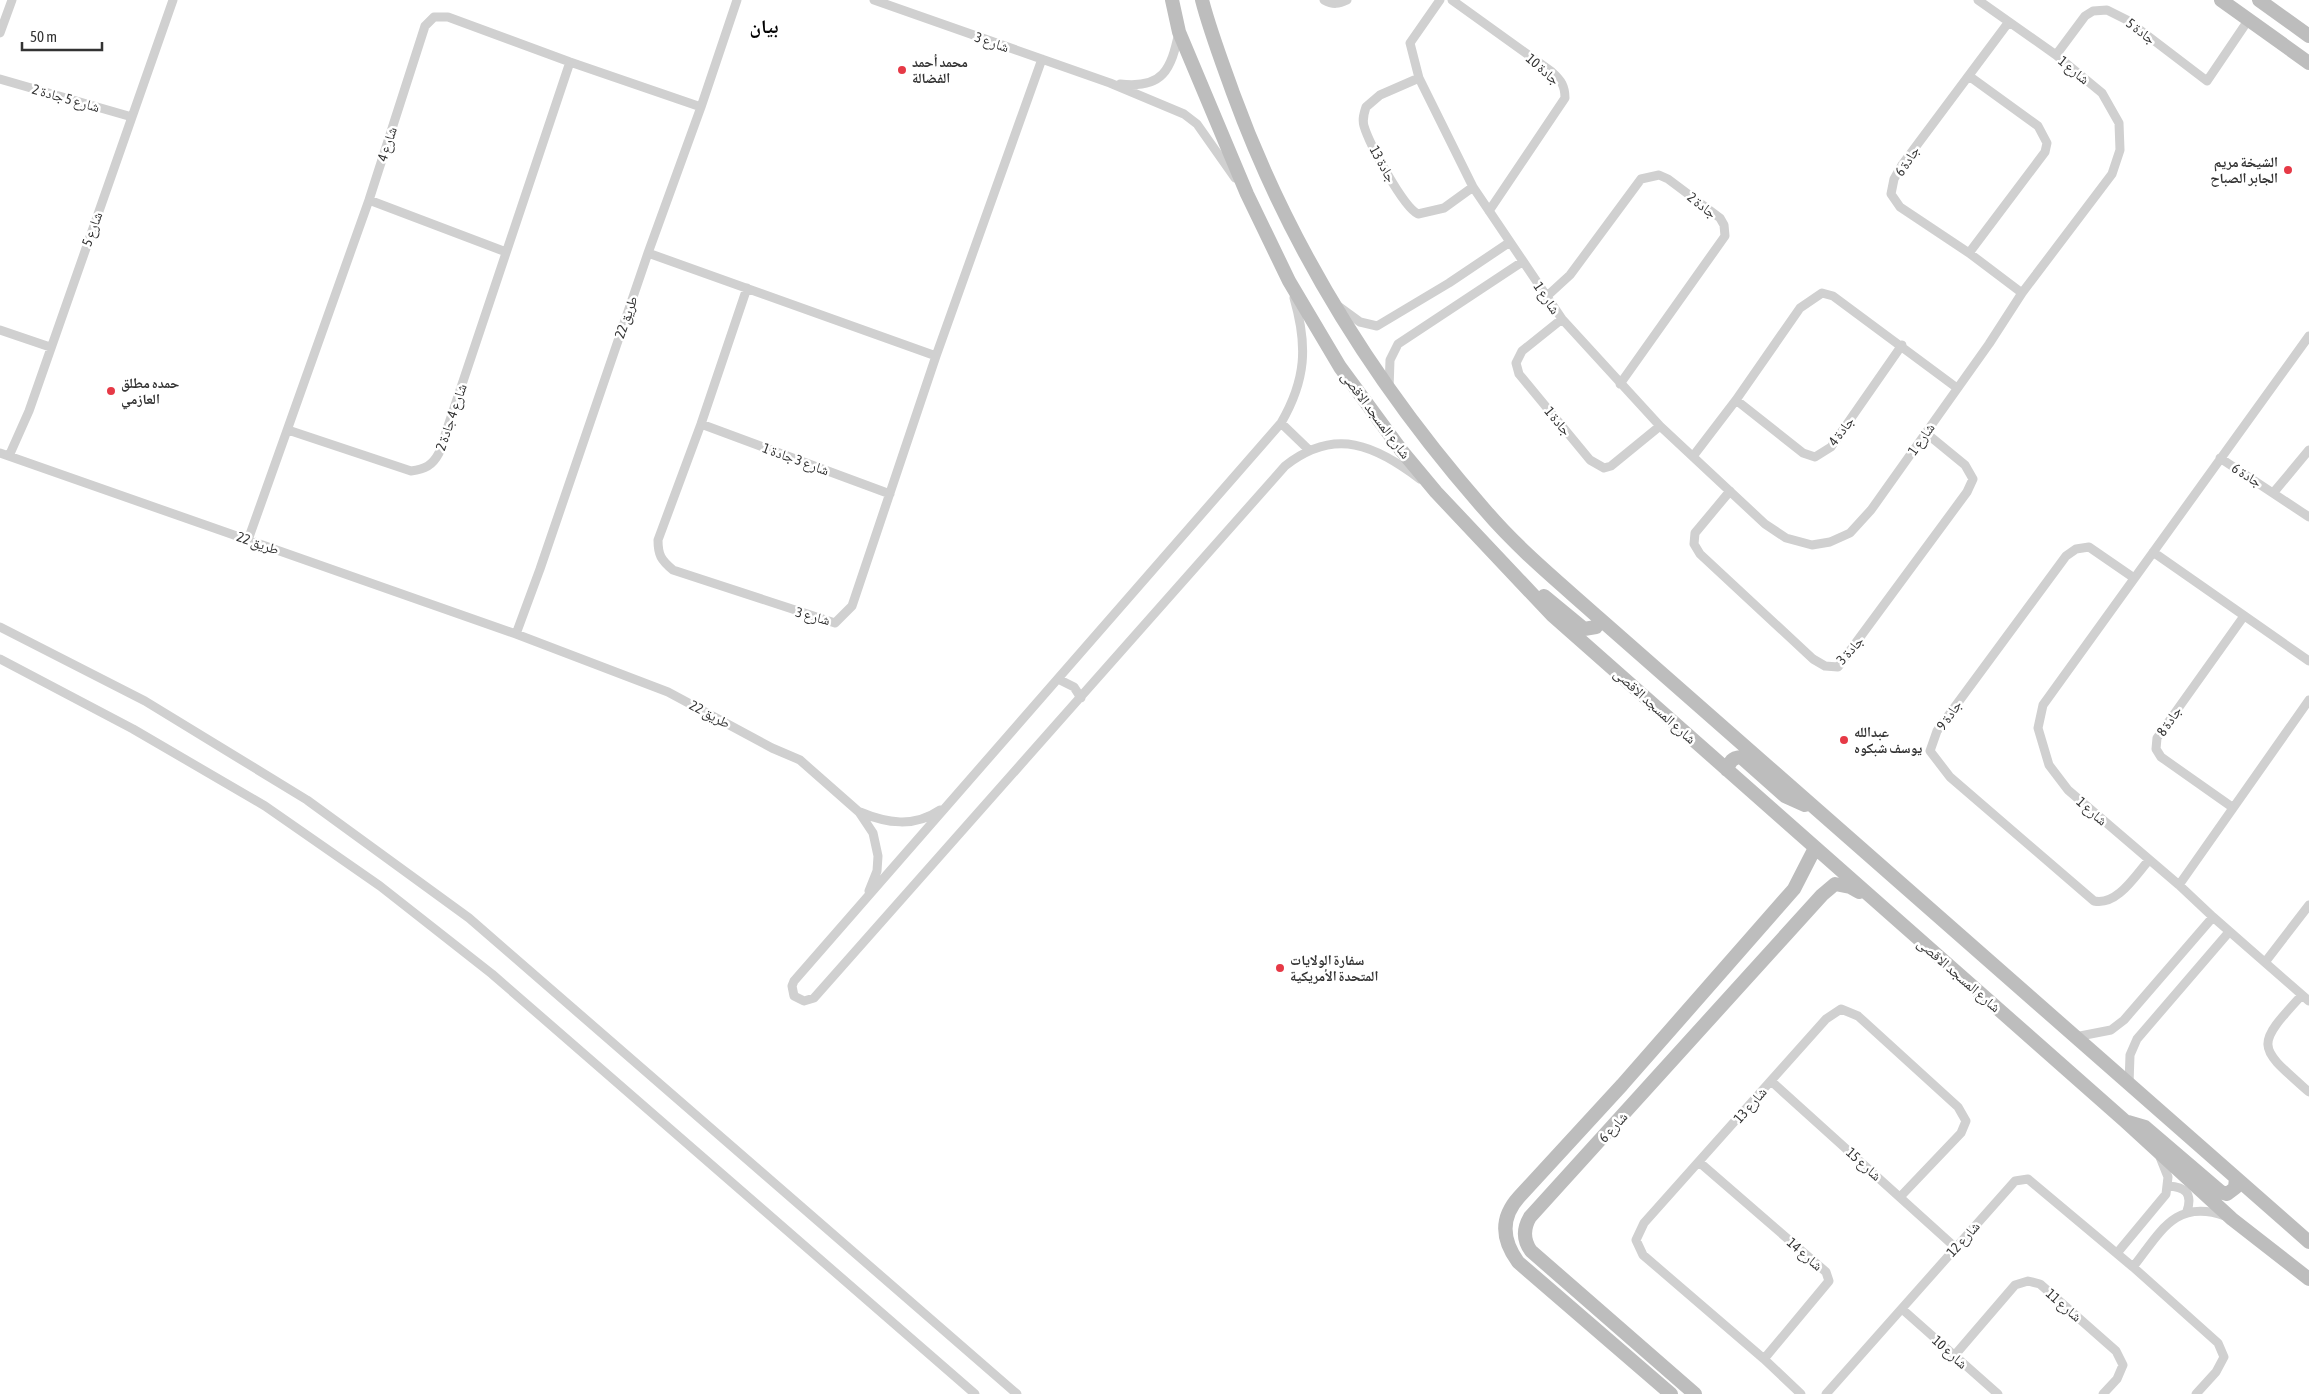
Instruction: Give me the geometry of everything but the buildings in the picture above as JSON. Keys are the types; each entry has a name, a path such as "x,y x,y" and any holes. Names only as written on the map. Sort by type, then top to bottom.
{"main road":[{"name":"شارع المسجد الاقصى","path":"1172,0 1179,32 1247,194 1290,281 1340,367 1401,450 1436,492 1552,615 2125,1121 2232,1219 2309,1279"},
{"name":"شارع المسجد الاقصى","path":"1202,0 1254,150 1306,259 1363,354 1414,424 1486,512 1600,619 2309,1242"},
{"path":"2221,0 2309,63"},
{"path":"2259,0 2309,36"},
{"path":"1531,593 1544,596 1584,629 1596,627 1600,619"},
{"path":"1727,770 1730,761 1741,757 1785,796 1815,808"},
{"name":"شارع 6","path":"1671,1394 1518,1262 1510,1251 1504,1231 1505,1222 1512,1204 1622,1085 1779,906 1803,874 1815,848"},
{"name":"شارع 6","path":"1696,1394 1527,1246 1524,1233 1527,1222 1822,895 1836,884 1850,887 1877,902"},
{"path":"1779,906 1798,921"},
{"path":"2125,1121 2146,1127 2221,1192 2226,1194 2235,1188 2236,1178"},
{"path":"1558,1295 1569,1284"}],"street":[{"path":"0,33 12,0"},
{"name":"شارع 5","path":"4,455 29,409 173,0"},
{"name":"طريق 22","path":"516,634 648,253 701,107 736,0"},
{"name":"شارع 3","path":"874,0 1110,83 1174,109 1191,119 1203,132 1247,194"},
{"path":"1324,0 1329,3 1338,4 1347,0"},
{"name":"شارع 1","path":"1440,0 1410,43 1419,78 1473,187 1522,262 1562,320 1660,426 1694,455 1765,524 1786,538 1812,545 1830,542 1850,533 1871,510 1989,344 2022,293 2112,174 2120,150 2119,123 2102,93 2056,55 2008,23 1978,0"},
{"name":"جادة 10","path":"1452,0 1552,72 1562,81 1565,91 1565,98 1489,211"},
{"name":"جادة 5","path":"2056,55 2086,16 2093,11 2107,10 2128,20 2207,81 2249,19"},
{"name":"شارع 4","path":"248,540 368,200 425,26 434,17 448,17 570,62 701,107"},
{"name":"جادة 6","path":"2008,23 1902,165 1894,179 1891,194 1900,206 1969,253 2022,293"},
{"name":"شارع 3","path":"1110,83 1134,86 1148,84 1157,79 1170,65 1179,32"},
{"name":"شارع 3","path":"747,288 701,424 658,540 658,554 662,561 673,570 835,623 852,606 936,356 1042,59"},
{"name":"شارع 4 جادة 2","path":"288,430 411,470 425,468 434,462 439,453 570,62"},
{"path":"1969,76 2038,126 2047,143 2046,152 1969,253"},
{"name":"جادة 13","path":"1419,78 1380,95 1366,107 1364,125 1378,157 1407,205 1418,214 1444,208 1473,187"},
{"name":"شارع 5 جادة 2","path":"0,79 132,117"},
{"name":"جادة 2","path":"1546,297 1570,275 1642,179 1659,175 1668,179 1720,218 1724,226 1725,236 1620,384"},
{"path":"368,200 506,252"},
{"path":"1330,301 1360,322 1377,326 1449,283 1510,242"},
{"path":"648,253 936,356"},
{"path":"1389,389 1390,360 1398,344 1522,262"},
{"path":"1290,281 1301,322 1304,352 1295,396 1281,423 794,981 792,991 798,1000 809,1001 814,998 1285,466 1309,450 1322,446 1349,444 1375,450 1388,456 1436,492"},
{"path":"1694,455 1736,400 1800,308 1822,294 1833,296 1902,345 1957,388"},
{"name":"جادة 1","path":"1562,320 1522,351 1516,363 1519,374 1590,460 1604,468 1611,466 1620,461 1660,426"},
{"path":"0,330 50,347"},
{"name":"شارع 1","path":"2306,998 2266,961 2229,932 2179,885 2068,790 2049,765 2038,728 2043,705 2309,336"},
{"name":"جادة 4","path":"1736,400 1802,453 1815,457 1831,447 1902,345"},
{"path":"1281,423 1309,450"},
{"name":"شارع 3 جادة 1","path":"701,424 890,494"},
{"name":"جادة 3","path":"1730,491 1695,533 1694,544 1700,554 1813,659 1825,666 1838,667 1968,492 1973,479 1966,465 1926,433"},
{"name":"جادة 6","path":"2274,492 2309,450"},
{"name":"طريق 22","path":"4,455 516,634 668,692 772,748 800,760 859,812 873,833 878,856 877,871 864,900"},
{"name":"جادة 6","path":"2220,458 2309,517"},
{"name":"جادة 9","path":"2134,578 2089,547 2076,549 2066,556 1937,731 1930,751 1950,777 2094,902 2103,904 2114,898 2149,860"},
{"path":"2153,552 2309,661"},
{"name":"جادة 8","path":"2232,807 2161,757 2156,749 2156,738 2244,616"},
{"path":"0,627 145,701 307,800 476,923 1018,1394"},
{"path":"0,659 133,728 265,806 380,886 492,974 975,1394"},
{"path":"1058,679 1074,687 1080,698"},
{"path":"2179,885 2309,700"},
{"name":"طريق 22","path":"859,812 882,820 907,822 926,818 948,804"},
{"path":"2266,961 2309,905"},
{"path":"2075,1037 2111,1030 2124,1020 2213,917"},
{"path":"2129,1084 2130,1056 2137,1039 2229,932"},
{"path":"2306,998 2272,1029 2267,1042 2269,1053 2275,1062 2309,1092"},
{"name":"شارع 13","path":"1801,1394 1764,1358 1643,1255 1636,1240 1644,1223 1826,1019 1841,1009 1858,1016 1958,1107 1966,1121 1961,1133 1900,1197"},
{"name":"شارع 15","path":"1772,1081 1956,1248"},
{"path":"2117,1254 2166,1194 2168,1186 2165,1167 2156,1150"},
{"name":"شارع 14","path":"1699,1162 1826,1272 1829,1282 1764,1358"},
{"name":"شارع 12","path":"1826,1394 2015,1181 2028,1179 2133,1267 2218,1343 2224,1357 2216,1372 2196,1394"},
{"path":"2168,1186 2180,1187 2187,1192 2190,1202 2187,1211"},
{"path":"2133,1267 2163,1229 2187,1211 2199,1210 2232,1219"},
{"name":"شارع 11","path":"1954,1356 2015,1285 2028,1281 2040,1284 2116,1351 2123,1365 2117,1379 2103,1394"},
{"name":"شارع 10","path":"1902,1309 1998,1394"}],"place":[{"name":"محمد أحمد الفضالة","path":"902,70"},
{"name":"الشيخة مريم الجابر الصباح","path":"2288,170"},
{"name":"حمده مطلق العازمي","path":"111,391"},
{"name":"عبدالله يوسف شبكوه","path":"1844,740"},
{"name":"سفارة الولايات المتحدة الأمريكية","path":"1280,968"}],"district":[{"name":"بيان","path":"764,26"}]}
